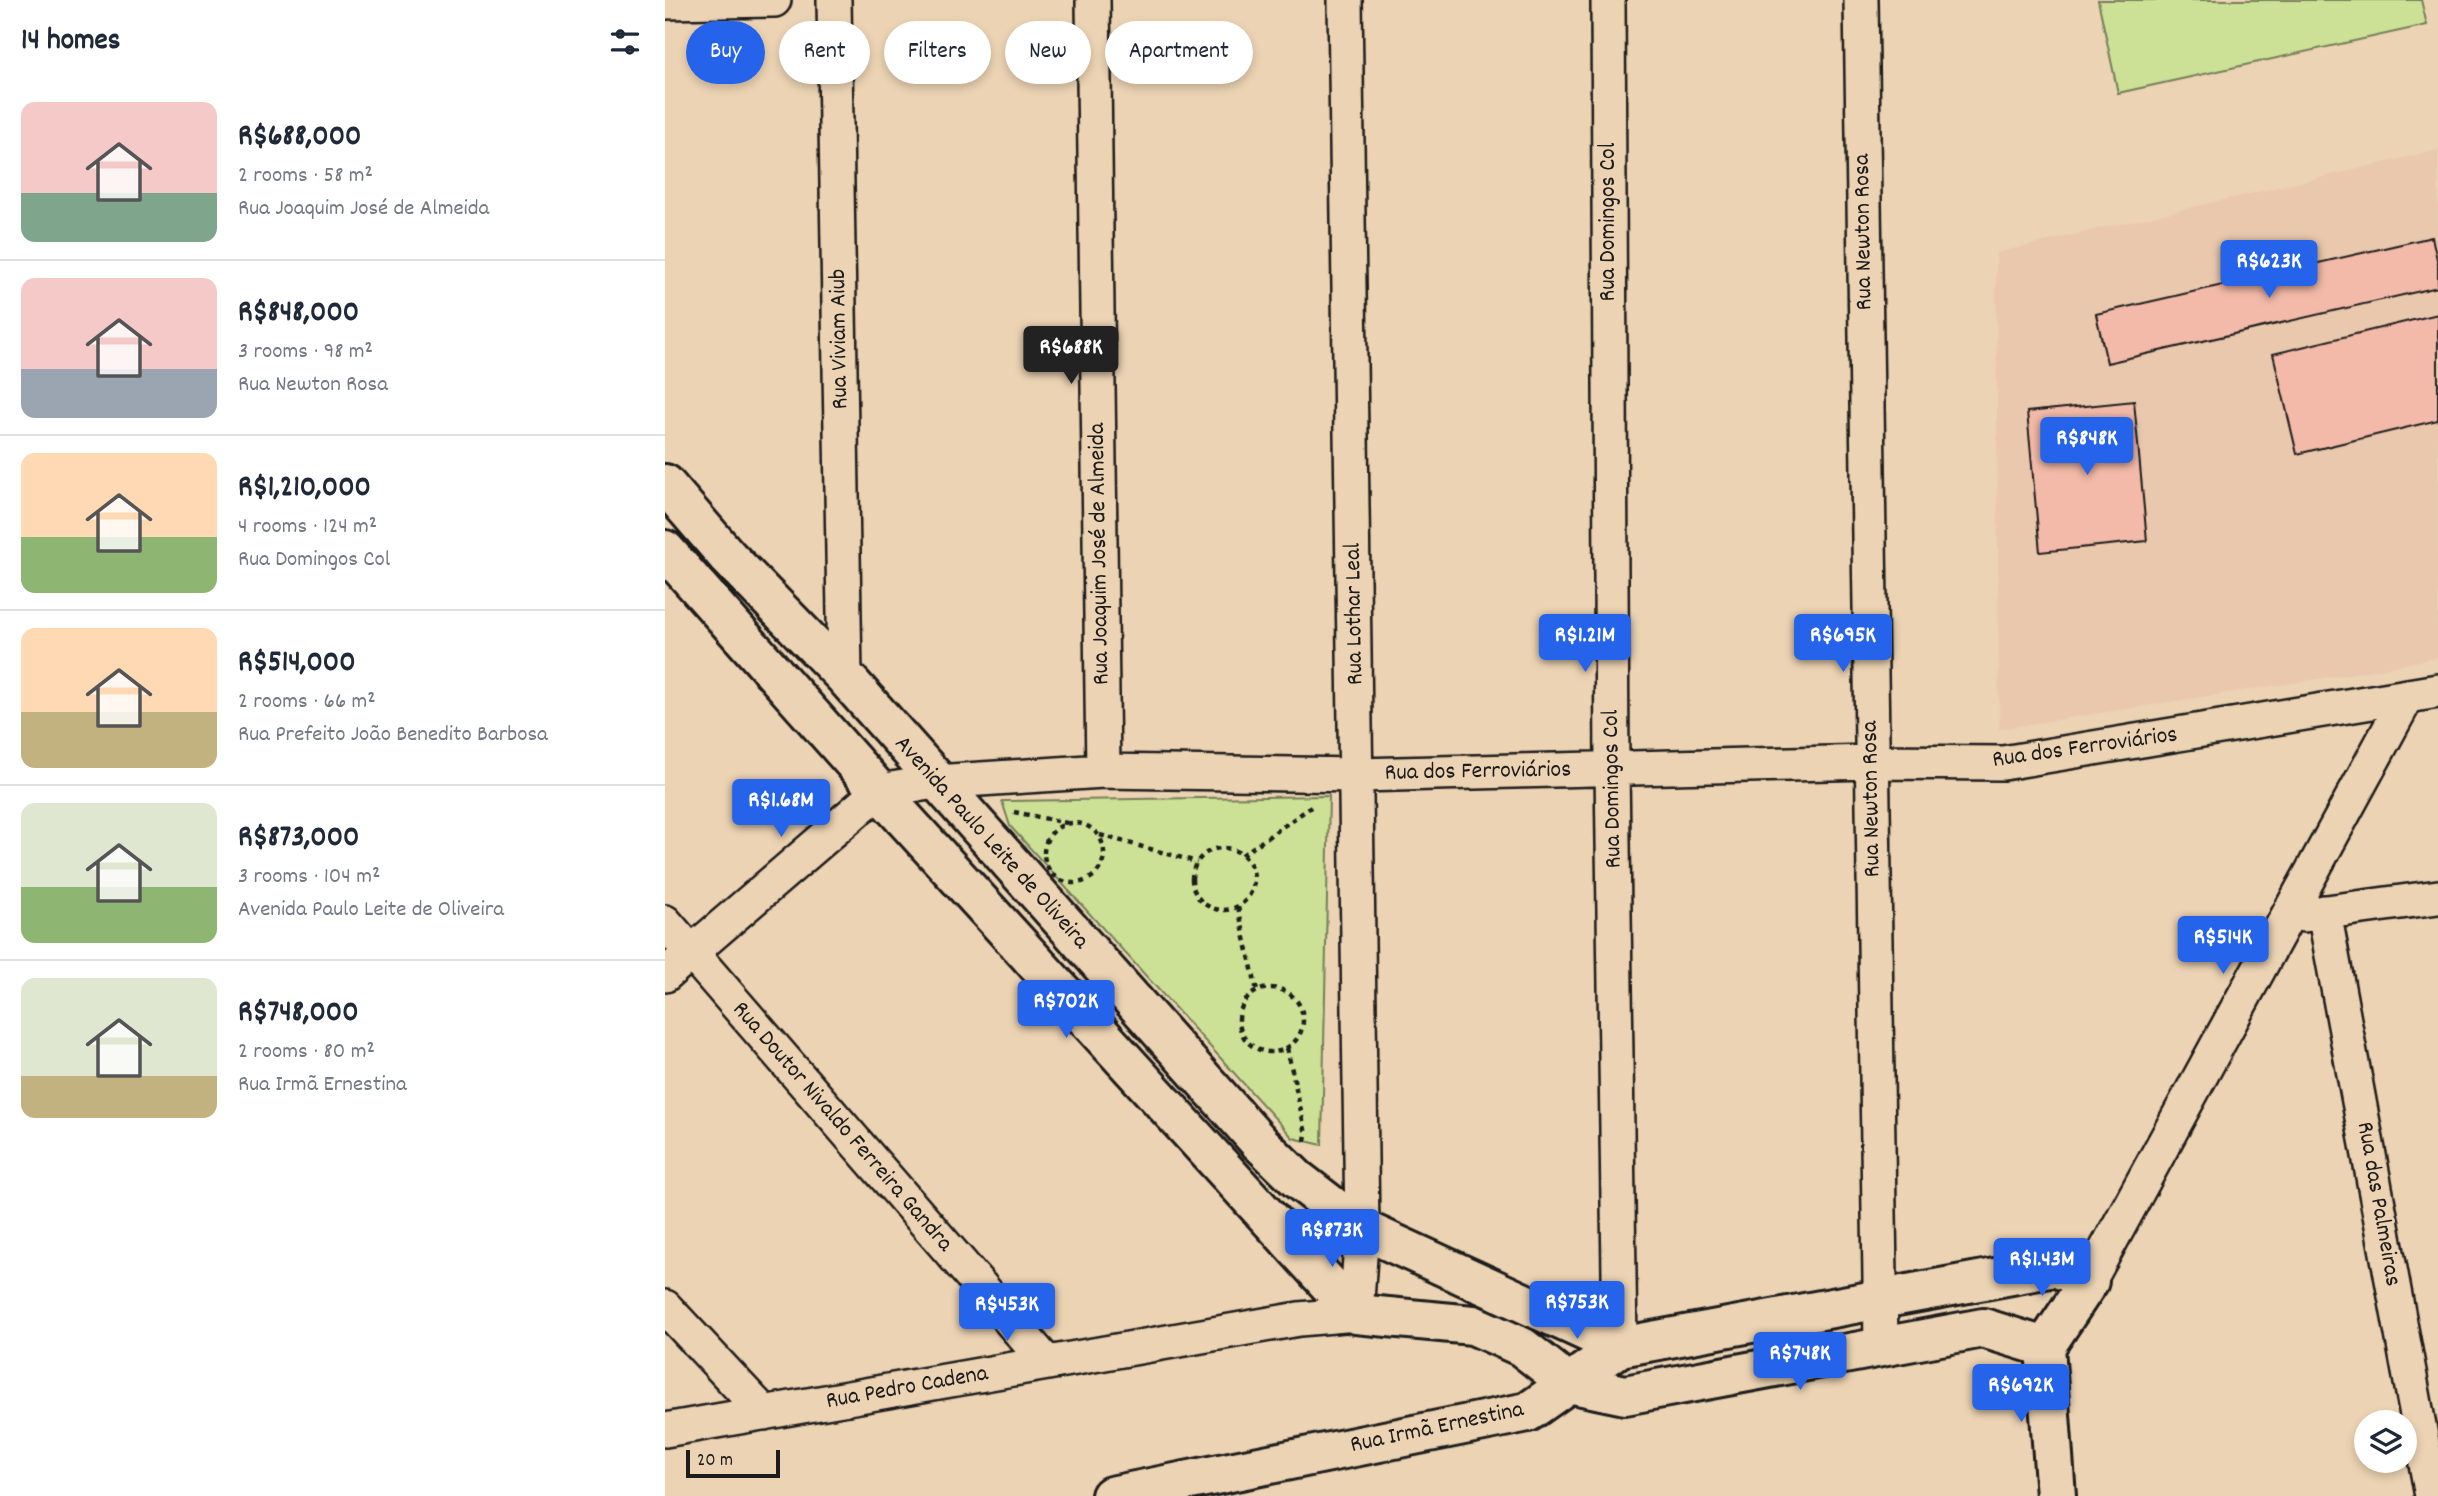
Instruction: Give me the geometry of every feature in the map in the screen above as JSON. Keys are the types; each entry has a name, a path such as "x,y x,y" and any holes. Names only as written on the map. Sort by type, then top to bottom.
{"street":[{"path":"665,2 774,0"},
{"name":"Rua Viviam Aiub","path":"834,0 845,677"},
{"name":"Rua Joaquim José de Almeida","path":"1093,0 1103,771"},
{"name":"Rua Lothar Leal","path":"1345,0 1358,775 1362,1228 1356,1314"},
{"name":"Rua Domingos Col","path":"1608,0 1612,769 1620,1348"},
{"name":"Rua Newton Rosa","path":"1861,0 1878,1297 1881,1346"},
{"name":"Avenida Paulo Leite de Oliveira","path":"665,484 728,557 845,677 935,782 1259,1143 1297,1179 1362,1228 1620,1348"},
{"name":"Avenida Paulo Leite de Oliveira","path":"665,550 879,791 1356,1314"},
{"path":"2056,1496 2045,1347 2089,1281 2284,919 2423,694"},
{"name":"Rua dos Ferroviários","path":"879,791 935,782 1103,771 1358,775 1871,762 2003,763 2423,694"},
{"path":"665,975 879,791"},
{"path":"2284,919 2438,897"},
{"name":"Rua das Palmeiras","path":"2324,912 2432,1496"},
{"name":"Rua Doutor Nivaldo Ferreira Gandra","path":"665,922 1047,1363"},
{"path":"1568,1383 1620,1348 1878,1297 2055,1266 2089,1281"},
{"path":"665,1307 764,1413"},
{"path":"1356,1314 1473,1325 1522,1347 1568,1383 1625,1395 1983,1328 2045,1347"},
{"name":"Rua Pedro Cadena","path":"665,1430 1299,1319 1356,1314"},
{"name":"Rua Irmã Ernestina","path":"1119,1495 1528,1412 1568,1383"}],"path":[{"path":"1242,855 1316,804"},
{"path":"1099,835 1105,855 1097,873 1073,883 1053,874 1044,855 1045,845 1053,831 1077,822 1087,825 1099,835 1197,862"},
{"path":"1216,849 1242,855 1249,862 1254,883 1248,898 1238,907 1219,910 1199,899 1192,879 1197,862 1216,849"},
{"path":"1238,907 1257,991"},
{"path":"1275,988 1286,991 1301,1007 1302,1030 1287,1048 1265,1052 1250,1045 1243,1036 1239,1014 1247,997 1257,991 1275,988"},
{"path":"1287,1048 1307,1134 1297,1179"}],"shaded area":[{"path":"2438,150 2438,657 2381,669 1999,729 1996,253"}],"green space":[{"path":"2098,0 2421,0 2427,25 2118,93"},
{"path":"1329,796 1322,1145 1293,1138 1010,826 1002,801"}],"building":[{"path":"2432,237 2438,264 2438,287 2107,363 2096,314"},
{"path":"2438,314 2438,420 2297,454 2273,354"},
{"path":"2134,401 2147,541 2040,552 2027,412"}]}
